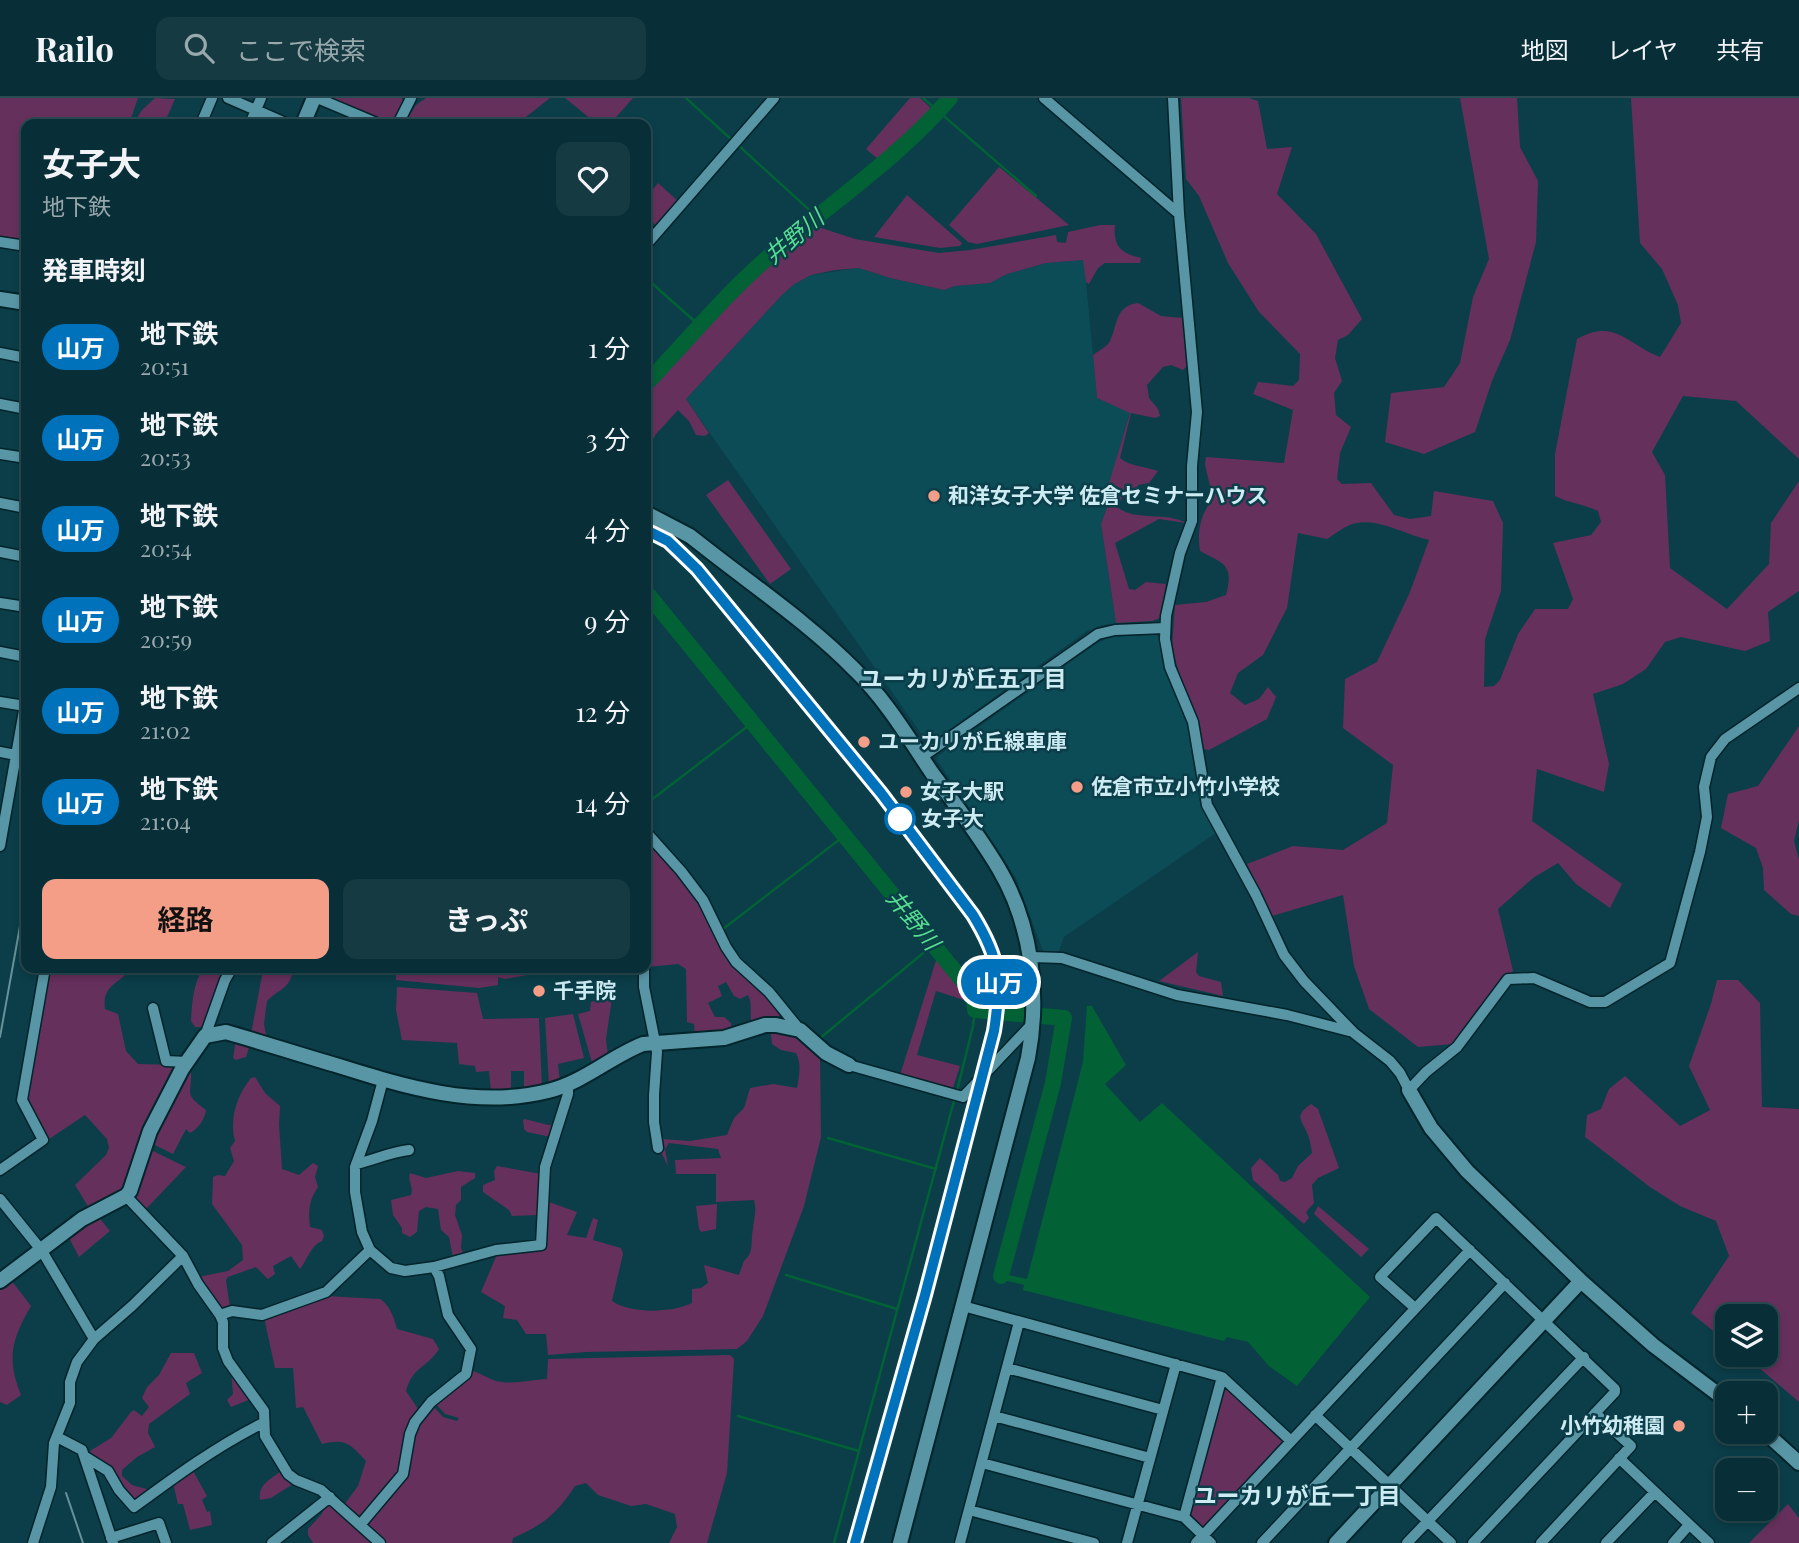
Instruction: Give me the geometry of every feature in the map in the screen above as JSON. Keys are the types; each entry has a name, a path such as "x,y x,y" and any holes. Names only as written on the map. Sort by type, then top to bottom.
{"street":[{"path":"203,119 212,98"},
{"path":"228,98 277,119"},
{"path":"252,119 261,98"},
{"path":"306,119 316,98 354,119"},
{"path":"651,239 774,98"},
{"path":"1044,98 1180,214"},
{"path":"1173,98 1197,412 1192,466 1192,521 1173,577 1165,628 1170,667 1193,722 1207,805 1256,895 1284,955 1304,981 1354,1032 1390,1061 1400,1073 1431,1128 1454,1158 1581,1281 1653,1345 1715,1392"},
{"path":"400,119 410,99"},
{"path":"0,242 21,245"},
{"path":"0,299 21,302"},
{"path":"0,353 21,357"},
{"path":"0,404 21,408"},
{"path":"0,454 21,457"},
{"path":"0,503 21,507"},
{"path":"651,516 690,537 842,657 871,686 1000,870 1021,919 1031,957 1033,1023 1028,1058 900,1543"},
{"path":"0,552 21,556"},
{"path":"0,603 21,606"},
{"path":"922,757 1098,634 1115,630 1165,628"},
{"path":"0,652 21,656"},
{"path":"1409,1090 1457,1047 1508,979 1534,978 1590,1002 1605,1002 1670,963 1707,817 1704,787 1711,757 1725,739 1799,688"},
{"path":"0,702 21,703"},
{"path":"0,752 21,756 2,821 0,846"},
{"path":"651,838 703,900 736,962 769,992 800,1030 826,1053 849,1065 961,1098 1033,1023"},
{"path":"1031,957 1062,958 1177,995 1287,1014 1354,1032"},
{"path":"0,1170 43,1140 22,1105 22,1100 44,973"},
{"path":"0,1281 82,1219 127,1196 131,1191 150,1131 187,1062 205,1036 229,973"},
{"path":"643,973 656,1042 654,1122 658,1148"},
{"path":"153,1008 166,1061 187,1062"},
{"path":"205,1036 226,1032 383,1080 425,1091 467,1097 530,1094 568,1084 593,1073 631,1048 656,1042 724,1038 765,1025 788,1026 800,1030"},
{"path":"383,1080 356,1164 355,1192 362,1232 370,1250 383,1262 398,1270 434,1266 476,1254 541,1245 545,1167 568,1094 568,1084"},
{"path":"356,1164 393,1151 409,1150"},
{"path":"127,1196 183,1256 198,1284 220,1315 223,1348 228,1361 264,1411 265,1436 288,1474 321,1490 380,1543"},
{"path":"0,1199 42,1251 94,1339"},
{"path":"1415,1308 1380,1277 1436,1219 1615,1389 1473,1543"},
{"path":"220,1315 232,1311 262,1315 326,1292 370,1250"},
{"path":"1199,1539 1470,1250"},
{"path":"33,1543 51,1487 54,1443 70,1403 70,1382 77,1362 94,1339 132,1307 183,1256"},
{"path":"360,1525 403,1474 410,1434 415,1422 431,1402 467,1374 471,1349 448,1315 434,1266"},
{"path":"1336,1543 1581,1281"},
{"path":"1262,1543 1505,1283"},
{"path":"963,1307 1222,1377 1291,1441"},
{"path":"960,1543 1019,1322"},
{"path":"1407,1543 1584,1357"},
{"path":"1127,1543 1175,1364"},
{"path":"1007,1368 1163,1410"},
{"path":"1184,1517 1222,1377"},
{"path":"1541,1543 1631,1446 1595,1413"},
{"path":"1315,1415 1451,1543"},
{"path":"994,1416 1150,1458"},
{"path":"84,1456 108,1471 119,1490 134,1507 195,1463 263,1423"},
{"path":"57,1437 82,1450 112,1540 159,1523 166,1543"},
{"path":"1778,1444 1799,1463"},
{"path":"1619,1458 1709,1543"},
{"path":"982,1463 1184,1517 1199,1539 1212,1543"},
{"path":"1606,1543 1655,1492"},
{"path":"272,1543 330,1497"},
{"path":"969,1510 1094,1543"},
{"path":"1673,1543 1689,1525"}],"shaded area":[{"path":"0,98 138,98 131,119 21,119 21,240 0,237"},
{"path":"155,98 175,99 166,119 136,119"},
{"path":"328,98 402,98 403,104 396,119 376,119"},
{"path":"426,98 550,98 523,119 407,119 416,105"},
{"path":"565,98 633,98 614,119 591,119"},
{"path":"910,98 920,98 933,110 879,160 866,149"},
{"path":"1181,98 1249,98 1258,101 1267,149 1292,147 1277,194 1316,234 1362,319 1348,335 1338,340 1335,358 1342,381 1334,393 1336,415 1351,427 1340,453 1337,479 1342,484 1371,483 1394,515 1410,519 1431,516 1434,491 1493,501 1503,523 1501,591 1485,639 1484,687 1494,686 1500,680 1518,634 1535,609 1568,609 1573,599 1553,543 1591,535 1601,522 1598,511 1555,496 1555,454 1577,339 1590,333 1611,332 1660,357 1681,323 1678,305 1662,269 1640,243 1631,98 1799,98 1799,459 1736,401 1683,396 1652,452 1665,475 1670,568 1727,609 1769,564 1771,523 1799,481 1799,591 1768,612 1770,641 1745,651 1681,637 1665,642 1646,669 1623,684 1593,694 1609,764 1604,792 1537,769 1532,821 1622,884 1610,908 1576,884 1558,863 1533,878 1498,909 1513,971 1478,1008 1453,1044 1418,1047 1369,1009 1354,966 1343,895 1272,916 1247,864 1293,846 1343,850 1387,823 1393,765 1343,728 1345,679 1377,662 1410,592 1429,540 1366,522 1349,525 1327,539 1298,533 1287,608 1263,655 1238,673 1230,693 1245,705 1259,699 1268,687 1276,697 1267,719 1209,750 1203,749 1198,719 1181,681 1172,647 1175,605 1206,602 1226,595 1229,577 1228,571 1221,563 1200,551 1200,524 1213,500 1205,464 1206,457 1284,463 1293,410 1253,394 1258,382 1293,386 1299,380 1300,354 1259,312 1228,263 1199,196 1186,179"},
{"path":"1460,98 1517,98 1520,147 1538,181 1536,242 1510,340 1492,381 1475,432 1424,454 1385,442 1391,393 1444,387 1460,363 1473,297 1489,259"},
{"path":"999,167 1069,225 977,244 968,242 949,225"},
{"path":"658,183 679,202 658,227 651,221 651,192"},
{"path":"907,195 962,243 960,246 940,248 874,237"},
{"path":"812,225 855,239 939,253 1056,235 1057,242 1066,243 1068,232 1100,225 1115,225 1115,238 1119,248 1141,258 1140,263 1105,263 1098,268 1089,284 1086,282 1083,260 1046,263 1007,274 990,283 955,286 944,290 859,268 811,275 793,285 781,296 686,399 709,433 705,436 696,435 689,421 678,410 651,443 651,384 765,264"},
{"name":"和洋女子大学 佐倉セミナーハウス","path":"1084,260 1097,398 1130,412 1110,482 1119,488 1108,505 1101,524 1116,623 1087,631 937,738 934,733 925,739 686,399 781,296 793,285 811,275 859,268 944,290 955,286 990,283 1007,274 1046,263"},
{"path":"1138,303 1161,316 1183,318 1187,366 1183,370 1171,365 1163,367 1147,385 1149,398 1160,416 1155,418 1131,413 1120,458 1133,465 1158,471 1149,483 1138,485 1129,499 1123,496 1117,507 1133,514 1178,519 1186,523 1159,519 1115,543 1129,589 1135,590 1146,582 1166,584 1160,618 1116,623 1101,524 1108,505 1119,488 1109,483 1130,413 1097,398 1093,355 1109,343 1121,312"},
{"path":"728,480 791,569 770,584 706,495"},
{"name":"佐倉市立小竹小学校","path":"1110,637 1159,637 1163,660 1189,725 1199,794 1216,833 1064,937 1059,951 1043,951 1016,878 937,760 938,756 1096,644"},
{"path":"1799,726 1799,820 1794,841 1799,860 1799,916 1791,914 1764,890 1763,868 1756,848 1721,828 1728,794 1758,786"},
{"path":"651,844 702,902 711,924 781,1012 777,1021 752,1024 748,995 740,999 734,996 726,982 718,986 722,996 708,1003 715,1017 724,1017 731,1023 732,1030 695,1037 694,1024 687,1022 686,969 678,964 651,967"},
{"path":"1198,952 1196,972 1199,976 1221,982 1223,996 1159,981"},
{"path":"938,954 963,986 970,1002 936,991 917,1055 960,1066 953,1088 900,1075"},
{"path":"49,973 127,973 112,986 105,1001 105,1009 118,1014 126,1051 138,1064 178,1065 124,1191 89,1208 75,1185 106,1155 109,1148 107,1139 85,1115 49,1139 27,1105"},
{"path":"201,973 227,973 201,1027 195,1027 191,1021 197,980"},
{"path":"262,973 292,973 287,984 267,1001 264,1024 267,1039 251,1034"},
{"path":"396,973 538,973 505,979 498,977 498,985 479,988 396,980"},
{"path":"1717,980 1738,980 1760,1003 1762,1107 1799,1109 1799,1402 1778,1384 1778,1381 1758,1367 1778,1367 1778,1304 1715,1304 1715,1332 1691,1313 1729,1256 1716,1221 1680,1206 1650,1187 1585,1137 1587,1115 1601,1109 1609,1089 1625,1076 1680,1126 1710,1110 1689,1066"},
{"path":"397,987 477,993 483,1019 539,1018 542,1088 524,1089 524,1071 511,1071 511,1091 491,1091 489,1071 476,1072 475,1066 459,1064 457,1043 402,1040 396,1010"},
{"path":"602,988 612,998 606,1039 608,1056 593,1066 578,1014 590,1011 591,1002 598,1000 597,991"},
{"path":"1087,1006 1092,1006 1126,1065 1105,1084 1140,1122 1162,1103 1370,1297 1297,1386 1269,1366 1248,1342 1227,1337 1224,1341 1023,1290 1024,1285 1003,1280 1004,1274 1027,1279 1083,1062"},
{"path":"573,1014 584,1058 558,1064 560,1082 549,1085 545,1018"},
{"path":"776,1029 794,1034 820,1053 821,1137 804,1206 763,1316 747,1341 737,1349 548,1355 546,1334 526,1334 517,1320 503,1318 505,1306 481,1292 498,1252 540,1249 546,1201 577,1212 567,1235 586,1238 593,1218 598,1220 593,1240 621,1248 623,1254 612,1301 620,1305 651,1311 674,1309 692,1303 692,1289 701,1288 708,1283 704,1265 739,1275 751,1250 754,1200 716,1202 716,1174 676,1174 675,1160 721,1158 718,1149 669,1143 665,1149 668,1166 659,1141 690,1141 727,1135 734,1118 744,1108 750,1088 773,1084 797,1088 800,1070 798,1057 796,1053 781,1050 772,1044 771,1034"},
{"path":"236,1040 250,1044 246,1057 236,1060 233,1058"},
{"path":"191,1072 191,1097 206,1110 196,1129 190,1133 186,1129 173,1154 151,1143 187,1073"},
{"path":"255,1077 265,1093 280,1106 282,1169 299,1175 313,1163 318,1166 315,1177 318,1187 311,1201 309,1221 310,1227 322,1230 324,1236 300,1269 291,1256 273,1266 275,1274 268,1279 256,1267 228,1277 226,1280 230,1308 218,1308 198,1277 228,1271 243,1260 242,1245 212,1204 213,1177 225,1176 234,1161 230,1148 235,1141 235,1108 246,1085"},
{"path":"1311,1104 1318,1109 1339,1168 1318,1178 1312,1185 1314,1203 1306,1212 1309,1218 1304,1224 1253,1180 1251,1168 1260,1158 1278,1175 1280,1181 1285,1182 1292,1178 1298,1166 1312,1153 1309,1137 1300,1118 1302,1112"},
{"path":"525,1119 548,1125 556,1124 551,1137 527,1132 524,1129"},
{"path":"149,1149 186,1167 144,1211 133,1198"},
{"path":"497,1166 541,1174 538,1215 512,1216 509,1210 483,1192 483,1185 495,1180 494,1171"},
{"path":"458,1171 475,1173 475,1178 461,1187 461,1200 456,1205 455,1215 462,1235 461,1248 464,1255 453,1258 449,1237 441,1230 438,1209 426,1207 419,1211 417,1232 410,1237 402,1233 402,1228 393,1215 391,1200 411,1195 410,1173 426,1178"},
{"path":"717,1204 716,1229 701,1232 696,1206"},
{"path":"1318,1206 1369,1249 1361,1257 1314,1214"},
{"path":"97,1215 110,1231 79,1257 68,1236"},
{"path":"11,1280 31,1306 19,1329 13,1349 16,1382 21,1395 7,1405 0,1402 0,1287"},
{"path":"326,1296 380,1299 389,1308 397,1329 433,1339 439,1349 412,1377 406,1391 422,1415 432,1405 443,1417 457,1421 459,1418 445,1414 434,1402 470,1371 496,1381 515,1382 547,1379 548,1359 730,1355 734,1359 727,1473 707,1543 669,1543 677,1527 675,1514 646,1504 631,1506 598,1495 586,1483 575,1486 548,1518 513,1538 512,1543 313,1543 308,1529 328,1503 344,1505 358,1486 366,1461 356,1450 342,1442 322,1444 303,1407 296,1408 293,1368 275,1368 265,1322 266,1318"},
{"path":"171,1353 194,1353 202,1373 186,1383 190,1394 149,1424 148,1433 155,1447 122,1470 122,1476 132,1485 150,1490 135,1501 90,1451 111,1438 131,1412 134,1410 142,1416 149,1407 142,1398 147,1387 159,1375"},
{"path":"231,1370 251,1399 231,1407 227,1400 233,1394"},
{"path":"1228,1387 1283,1444 1205,1526 1200,1527 1189,1519 1188,1514 1223,1389"},
{"path":"192,1469 207,1496 202,1500 207,1512 210,1511 212,1525 190,1530 183,1504 178,1504 173,1483"},
{"path":"280,1472 293,1484 271,1498 260,1500 261,1490 268,1480"},
{"path":"1788,1504 1799,1518 1799,1543 1749,1543 1771,1521 1778,1521 1778,1514"}],"waterway":[{"path":"686,98 733,141"},
{"path":"923,98 1036,196"},
{"name":"井野川","path":"651,379 749,275 907,142 950,98"},
{"path":"738,145 817,217"},
{"path":"651,282 700,326"},
{"name":"井野川","path":"651,598 966,985 974,1001 975,1010 1064,1018 1053,1083 1001,1276"},
{"path":"651,614 658,608"},
{"path":"651,800 752,723"},
{"path":"723,929 844,836"},
{"path":"819,1039 933,945"},
{"path":"957,1091 975,1010"},
{"path":"834,1543 955,1097"},
{"path":"828,1138 936,1169"},
{"path":"786,1275 897,1309"},
{"path":"738,1416 859,1451"}],"tram line":[{"path":"651,532 668,541 697,570 881,793 973,915 989,945 997,971 998,998 994,1031 925,1295 855,1543"},
{"path":"0,1037 21,921"},
{"path":"66,1493 83,1543"}],"metro line":[{"name":"山万","path":"651,532 668,541 697,569 881,793 973,915 986,936 998,974 994,1031 925,1295 855,1543"}],"place":[{"name":"和洋女子大学 佐倉セミナーハウス","path":"934,496"},
{"name":"ユーカリが丘線車庫","path":"864,742"},
{"name":"佐倉市立小竹小学校","path":"1077,787"},
{"name":"女子大駅","path":"906,792"},
{"name":"女子大","path":"900,819"},
{"name":"千手院","path":"539,991"},
{"name":"小竹幼稚園","path":"1679,1426"}],"district":[{"name":"ユーカリが丘五丁目","path":"963,679"},
{"name":"ユーカリが丘一丁目","path":"1297,1496"}]}
